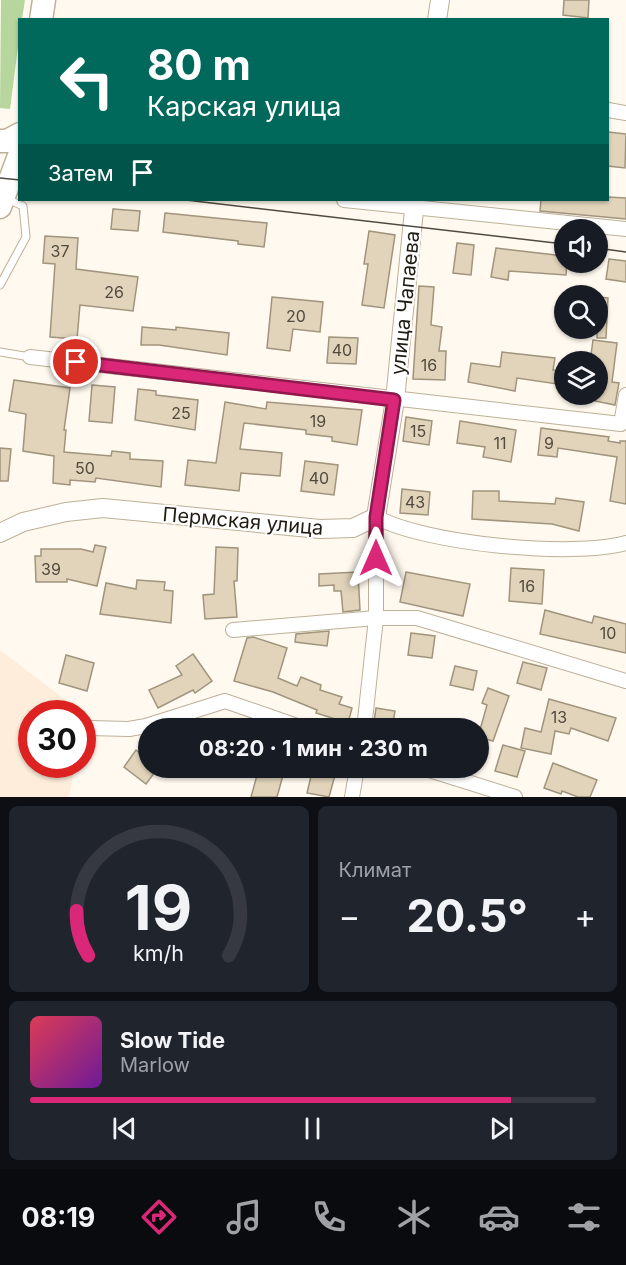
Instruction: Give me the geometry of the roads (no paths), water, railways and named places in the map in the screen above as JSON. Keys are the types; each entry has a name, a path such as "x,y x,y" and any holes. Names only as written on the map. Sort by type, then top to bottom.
{"highway":[{"path":"41,18 44,0"},
{"path":"0,141 7,141 18,135"},
{"path":"2,202 14,158"}],"street":[{"path":"437,18 440,0"},
{"path":"609,110 626,113"},
{"path":"368,201 415,203 626,229"},
{"name":"улица Чапаева","path":"364,718 376,618 376,517 394,400 415,203"},
{"path":"30,357 621,424 626,395"},
{"name":"Пермская улица","path":"0,533 23,522 66,512 103,508 320,529 353,528 376,517"},
{"path":"376,517 395,528 491,546 585,549 609,548 626,543"},
{"path":"233,630 376,618 417,618 626,681"},
{"path":"171,718 225,701 274,718"},
{"path":"96,728 138,727"},
{"path":"352,797 355,778"},
{"path":"455,778 515,797"}],"lane":[{"path":"0,285 26,237 22,206 2,202"},
{"path":"0,352 30,357"}],"tram line":[{"path":"0,178 18,180"},
{"path":"195,201 554,243"},
{"path":"608,250 626,252"}]}
